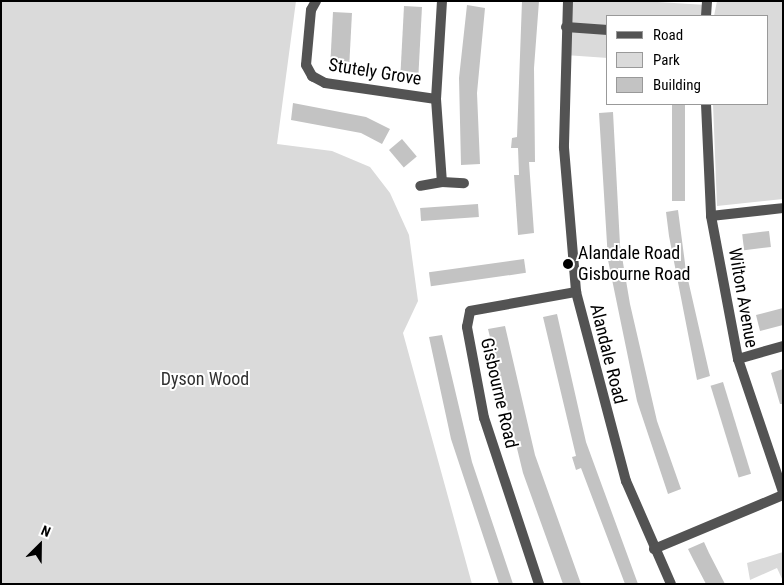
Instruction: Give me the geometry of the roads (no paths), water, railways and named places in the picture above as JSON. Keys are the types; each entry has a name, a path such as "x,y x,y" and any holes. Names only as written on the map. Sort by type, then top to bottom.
{"street":[{"name":"Stutely Grove","path":"316,1 311,10 306,65 312,76 325,83 436,98 442,182"},
{"path":"436,98 442,1"},
{"name":"Alandale Road","path":"568,1 564,148 576,292 626,481 654,549 671,584"},
{"path":"706,15 707,1"},
{"path":"566,27 606,30"},
{"name":"Wilton Avenue","path":"706,105 711,216 738,359 783,494"},
{"path":"420,186 442,182 464,182"},
{"path":"711,216 783,208"},
{"name":"Gisbourne Road","path":"539,584 484,418 467,327 470,311 576,292"},
{"path":"738,359 783,346"},
{"path":"654,549 783,494"}],"place":[{"name":"Alandale Road Gisbourne Road","path":"568,264"}],"park label":[{"name":"Dyson Wood","path":"205,379"}]}
